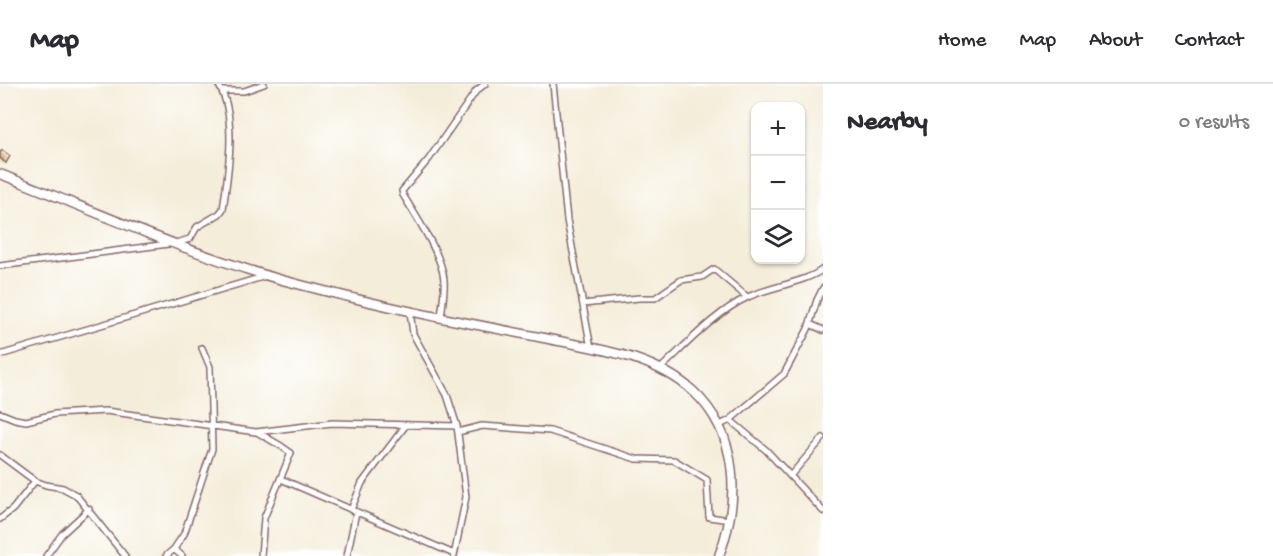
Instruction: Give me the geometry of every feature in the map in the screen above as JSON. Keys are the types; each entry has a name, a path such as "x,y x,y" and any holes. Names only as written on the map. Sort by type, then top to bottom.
{"main road":[{"path":"0,174 177,243 268,275 410,311 591,348 661,368 693,392 710,409 728,445 732,466 733,495 730,520 720,556"}],"street":[{"path":"0,266 189,240 197,227 219,214 223,209 230,135 227,101 218,84"},
{"path":"223,91 244,91 264,84"},
{"path":"441,318 444,283 442,271 424,230 402,195 402,191 429,159 476,91 485,84"},
{"path":"553,84 567,220 591,348"},
{"path":"583,304 656,298 681,280 700,278 714,269 747,297"},
{"path":"661,368 718,317 747,297 814,274 822,269 823,278"},
{"path":"0,355 268,275"},
{"path":"720,425 730,420 781,378 810,324 823,288"},
{"path":"281,479 454,555 466,497 457,429 442,385 413,334 410,311"},
{"path":"810,324 823,330"},
{"path":"166,556 184,534 212,449 210,367 202,348"},
{"path":"0,413 26,421 55,414 106,411 256,432 332,423 457,429 482,426 550,430 636,459 674,459 707,479 709,517 730,520"},
{"path":"730,420 757,441 823,511"},
{"path":"347,556 353,511 362,483 406,425"},
{"path":"256,432 291,453 264,518 261,556"},
{"path":"790,476 823,438"},
{"path":"0,455 35,481 70,490 89,509 125,556"},
{"path":"0,519 13,508 35,481"},
{"path":"46,556 62,534 89,509"},
{"path":"174,549 182,556"}],"building":[{"path":"2,150 10,156 6,163 0,158"}]}
